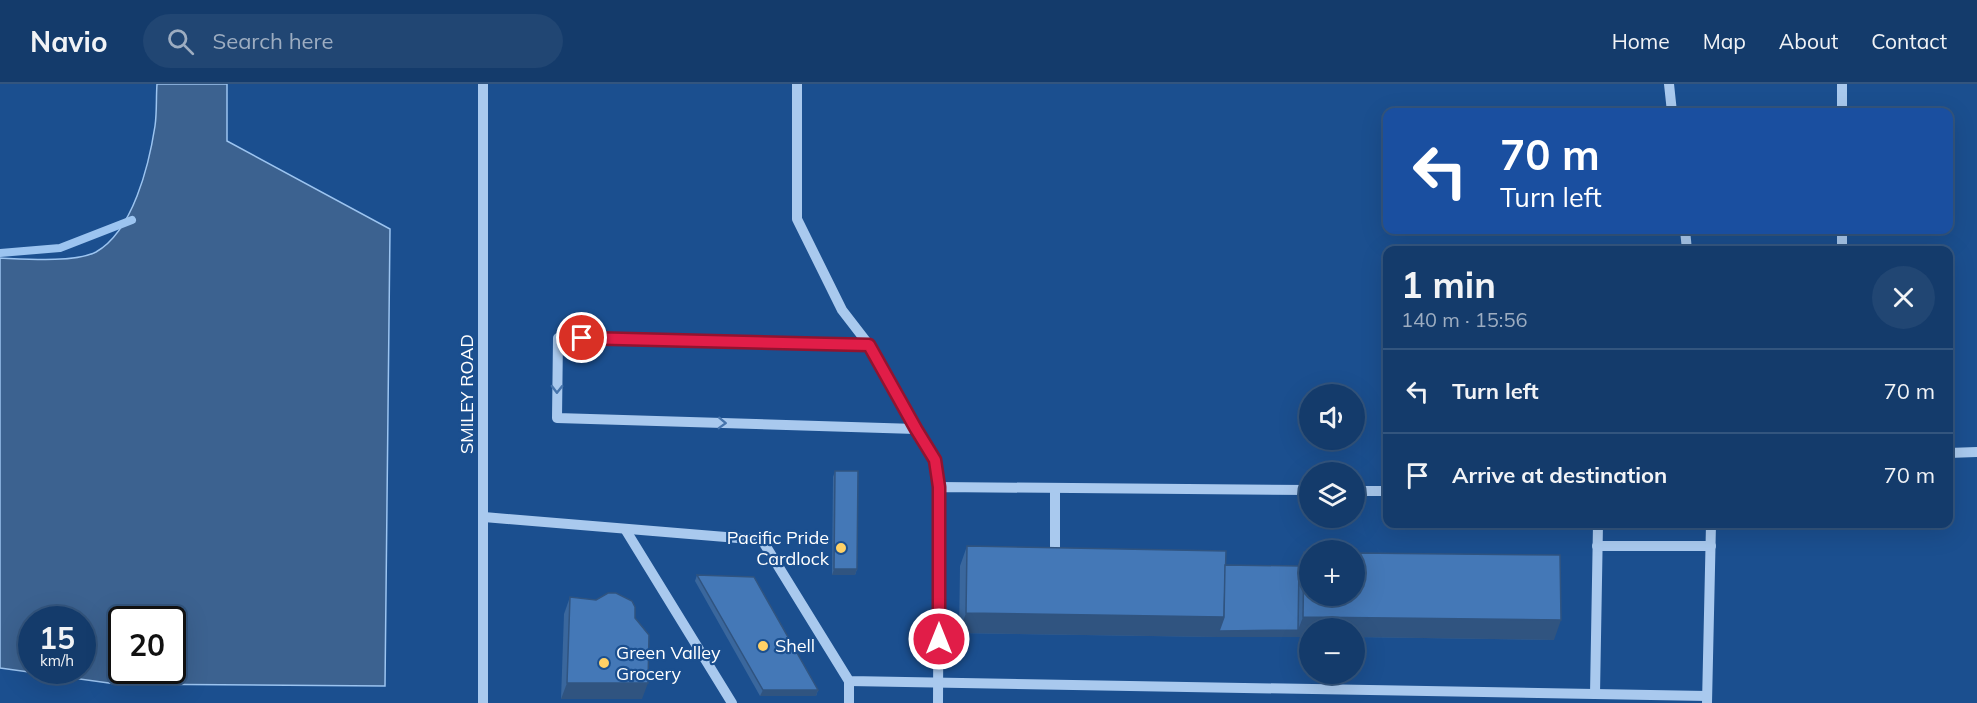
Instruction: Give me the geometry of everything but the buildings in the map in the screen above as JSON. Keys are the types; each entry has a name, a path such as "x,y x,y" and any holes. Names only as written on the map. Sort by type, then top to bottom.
{"street":[{"name":"SMILEY ROAD","path":"483,84 483,703"},
{"path":"797,84 797,219 842,310 869,345 935,460 939,487 938,703"},
{"path":"1669,84 1672,108"},
{"path":"1842,84 1842,108"},
{"path":"869,345 558,338 557,418 916,429"},
{"path":"1953,453 1977,452"},
{"path":"939,487 1299,490"},
{"path":"1055,488 1055,548"},
{"path":"1365,491 1383,491"},
{"path":"484,517 762,540 849,681 849,703"},
{"path":"1594,694 1598,528"},
{"path":"849,681 1594,694 1707,699 1711,528"},
{"path":"625,529 732,703"},
{"path":"1597,546 1711,546"}],"water":[{"path":"157,84 227,84 227,141 390,229 385,686 116,684 186,684 186,606 108,606 108,683 96,681 96,606 18,606 18,670 0,668 0,258 49,260 76,258 96,252 109,242 120,229 137,196 148,159 156,116"}],"waterway":[{"path":"0,253 60,248 132,220"}],"place":[{"name":"Pacific Pride Cardlock","path":"841,548"},
{"name":"Shell","path":"763,646"},
{"name":"Green Valley Grocery","path":"604,663"}],"route":[{"path":"582,338 869,345 935,460 939,487 939,639"}]}
